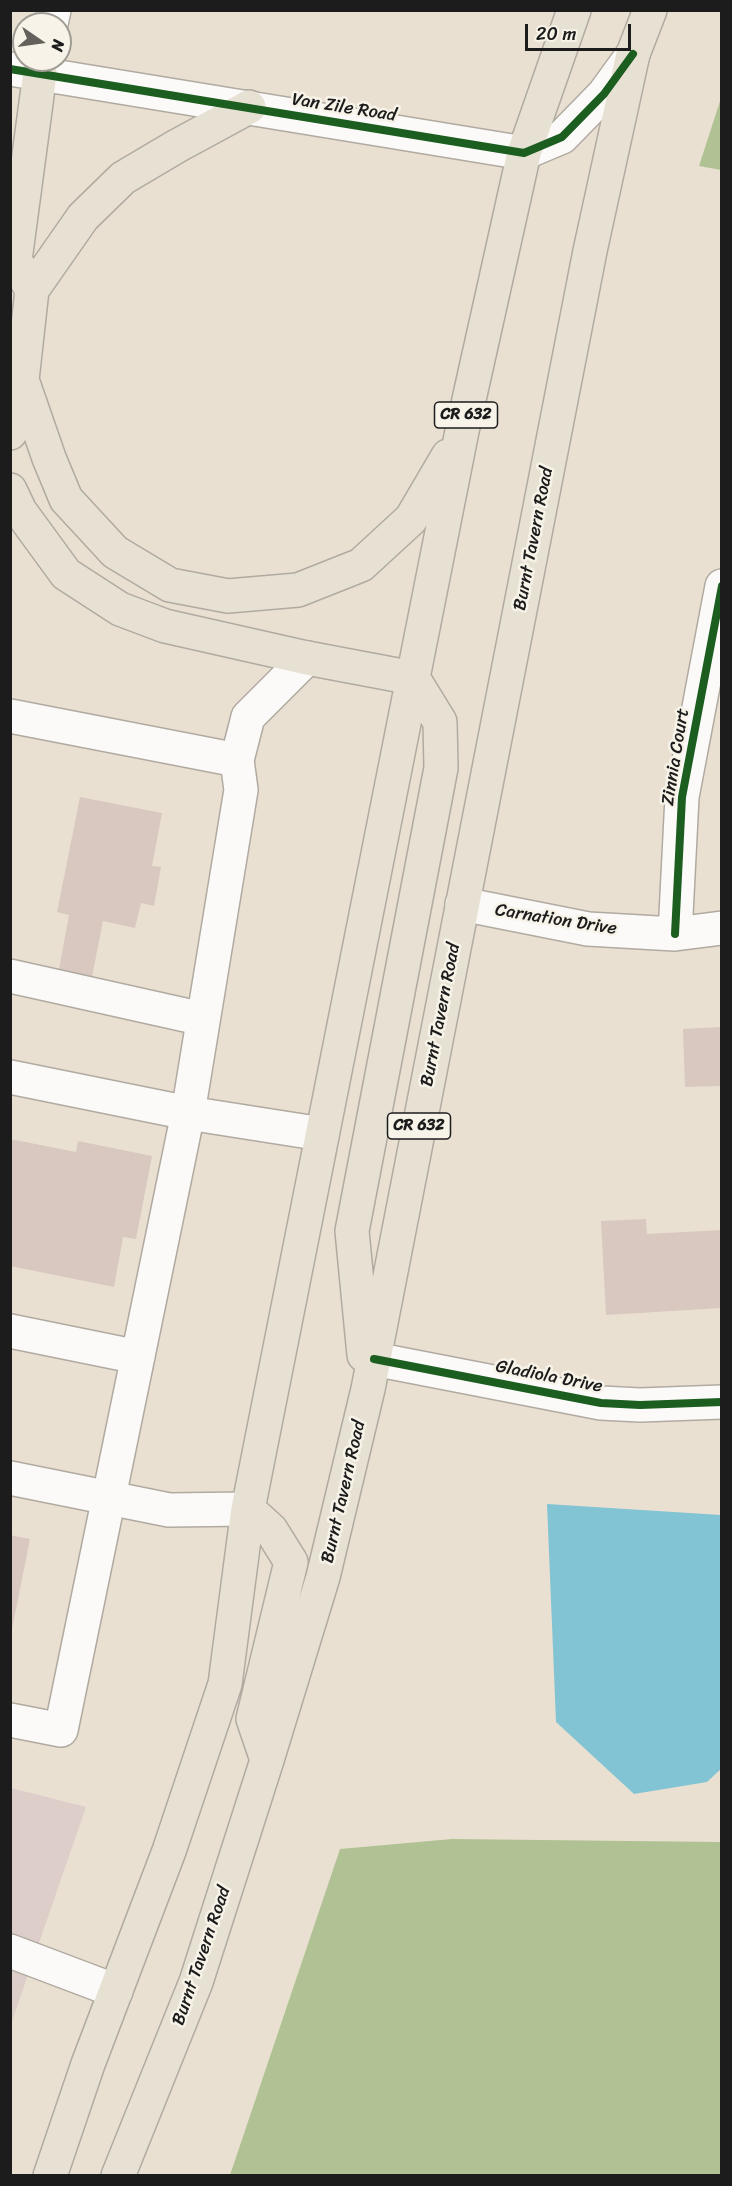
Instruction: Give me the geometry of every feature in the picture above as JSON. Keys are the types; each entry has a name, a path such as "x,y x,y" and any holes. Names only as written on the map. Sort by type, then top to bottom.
{"main road":[{"name":"CR 632","path":"50,2175 88,2064 169,1851 225,1684 248,1509 462,431 524,153 574,10"},
{"name":"Burnt Tavern Road","path":"118,2175 196,1982 323,1577 371,1374 590,251 633,54 650,10"},
{"path":"31,72 15,260 32,290"},
{"path":"10,433 22,380 32,290 83,217 123,178 249,107"},
{"path":"22,380 66,499 115,552 170,585 228,596 298,590 362,565 411,519 462,431"},
{"path":"14,512 66,574 120,609 165,626 307,658 413,678 440,722 441,768 352,1231 371,1374"},
{"path":"248,1509 271,1530 291,1562 253,1719 267,1760"}],"street":[{"path":"524,153 562,137 604,94 633,54"},
{"name":"Van Zile Road","path":"58,72 524,153"},
{"name":"Zinnia Court","path":"675,934 682,797 722,586"},
{"path":"10,1720 61,1731 188,1113 241,790 237,760 248,717 307,658"},
{"path":"12,722 237,760"},
{"name":"Carnation Drive","path":"462,904 588,929 675,934 722,928"},
{"path":"10,976 203,1019"},
{"path":"10,1077 188,1113 322,1134"},
{"path":"10,1331 138,1357"},
{"name":"Gladiola Drive","path":"371,1374 601,1403 640,1405 722,1402"},
{"path":"10,1478 169,1510 248,1509"},
{"path":"10,1951 116,1991"}],"shaded area":[{"path":"11,1788 86,1807 11,2024"}],"green space":[{"path":"721,98 721,170 699,166"},
{"path":"452,1839 721,1842 721,2175 230,2175 340,1849"}],"water":[{"path":"547,1504 721,1515 721,1769 707,1782 634,1794 556,1722"}],"building":[{"path":"80,797 162,813 152,866 161,867 154,906 141,903 135,928 103,921 91,982 58,975 69,915 57,912"},
{"path":"722,1027 722,1086 685,1087 683,1029"},
{"path":"10,1139 76,1152 78,1141 152,1156 136,1239 123,1237 114,1287 10,1266"},
{"path":"646,1219 647,1234 722,1230 722,1308 606,1315 601,1221"},
{"path":"10,1535 30,1539 12,1629 10,1629"}],"cycle path":[{"path":"10,69 524,153 562,137 604,94 633,54"},
{"path":"675,934 682,797 722,586"},
{"path":"374,1359 601,1403 640,1405 722,1402"}]}
